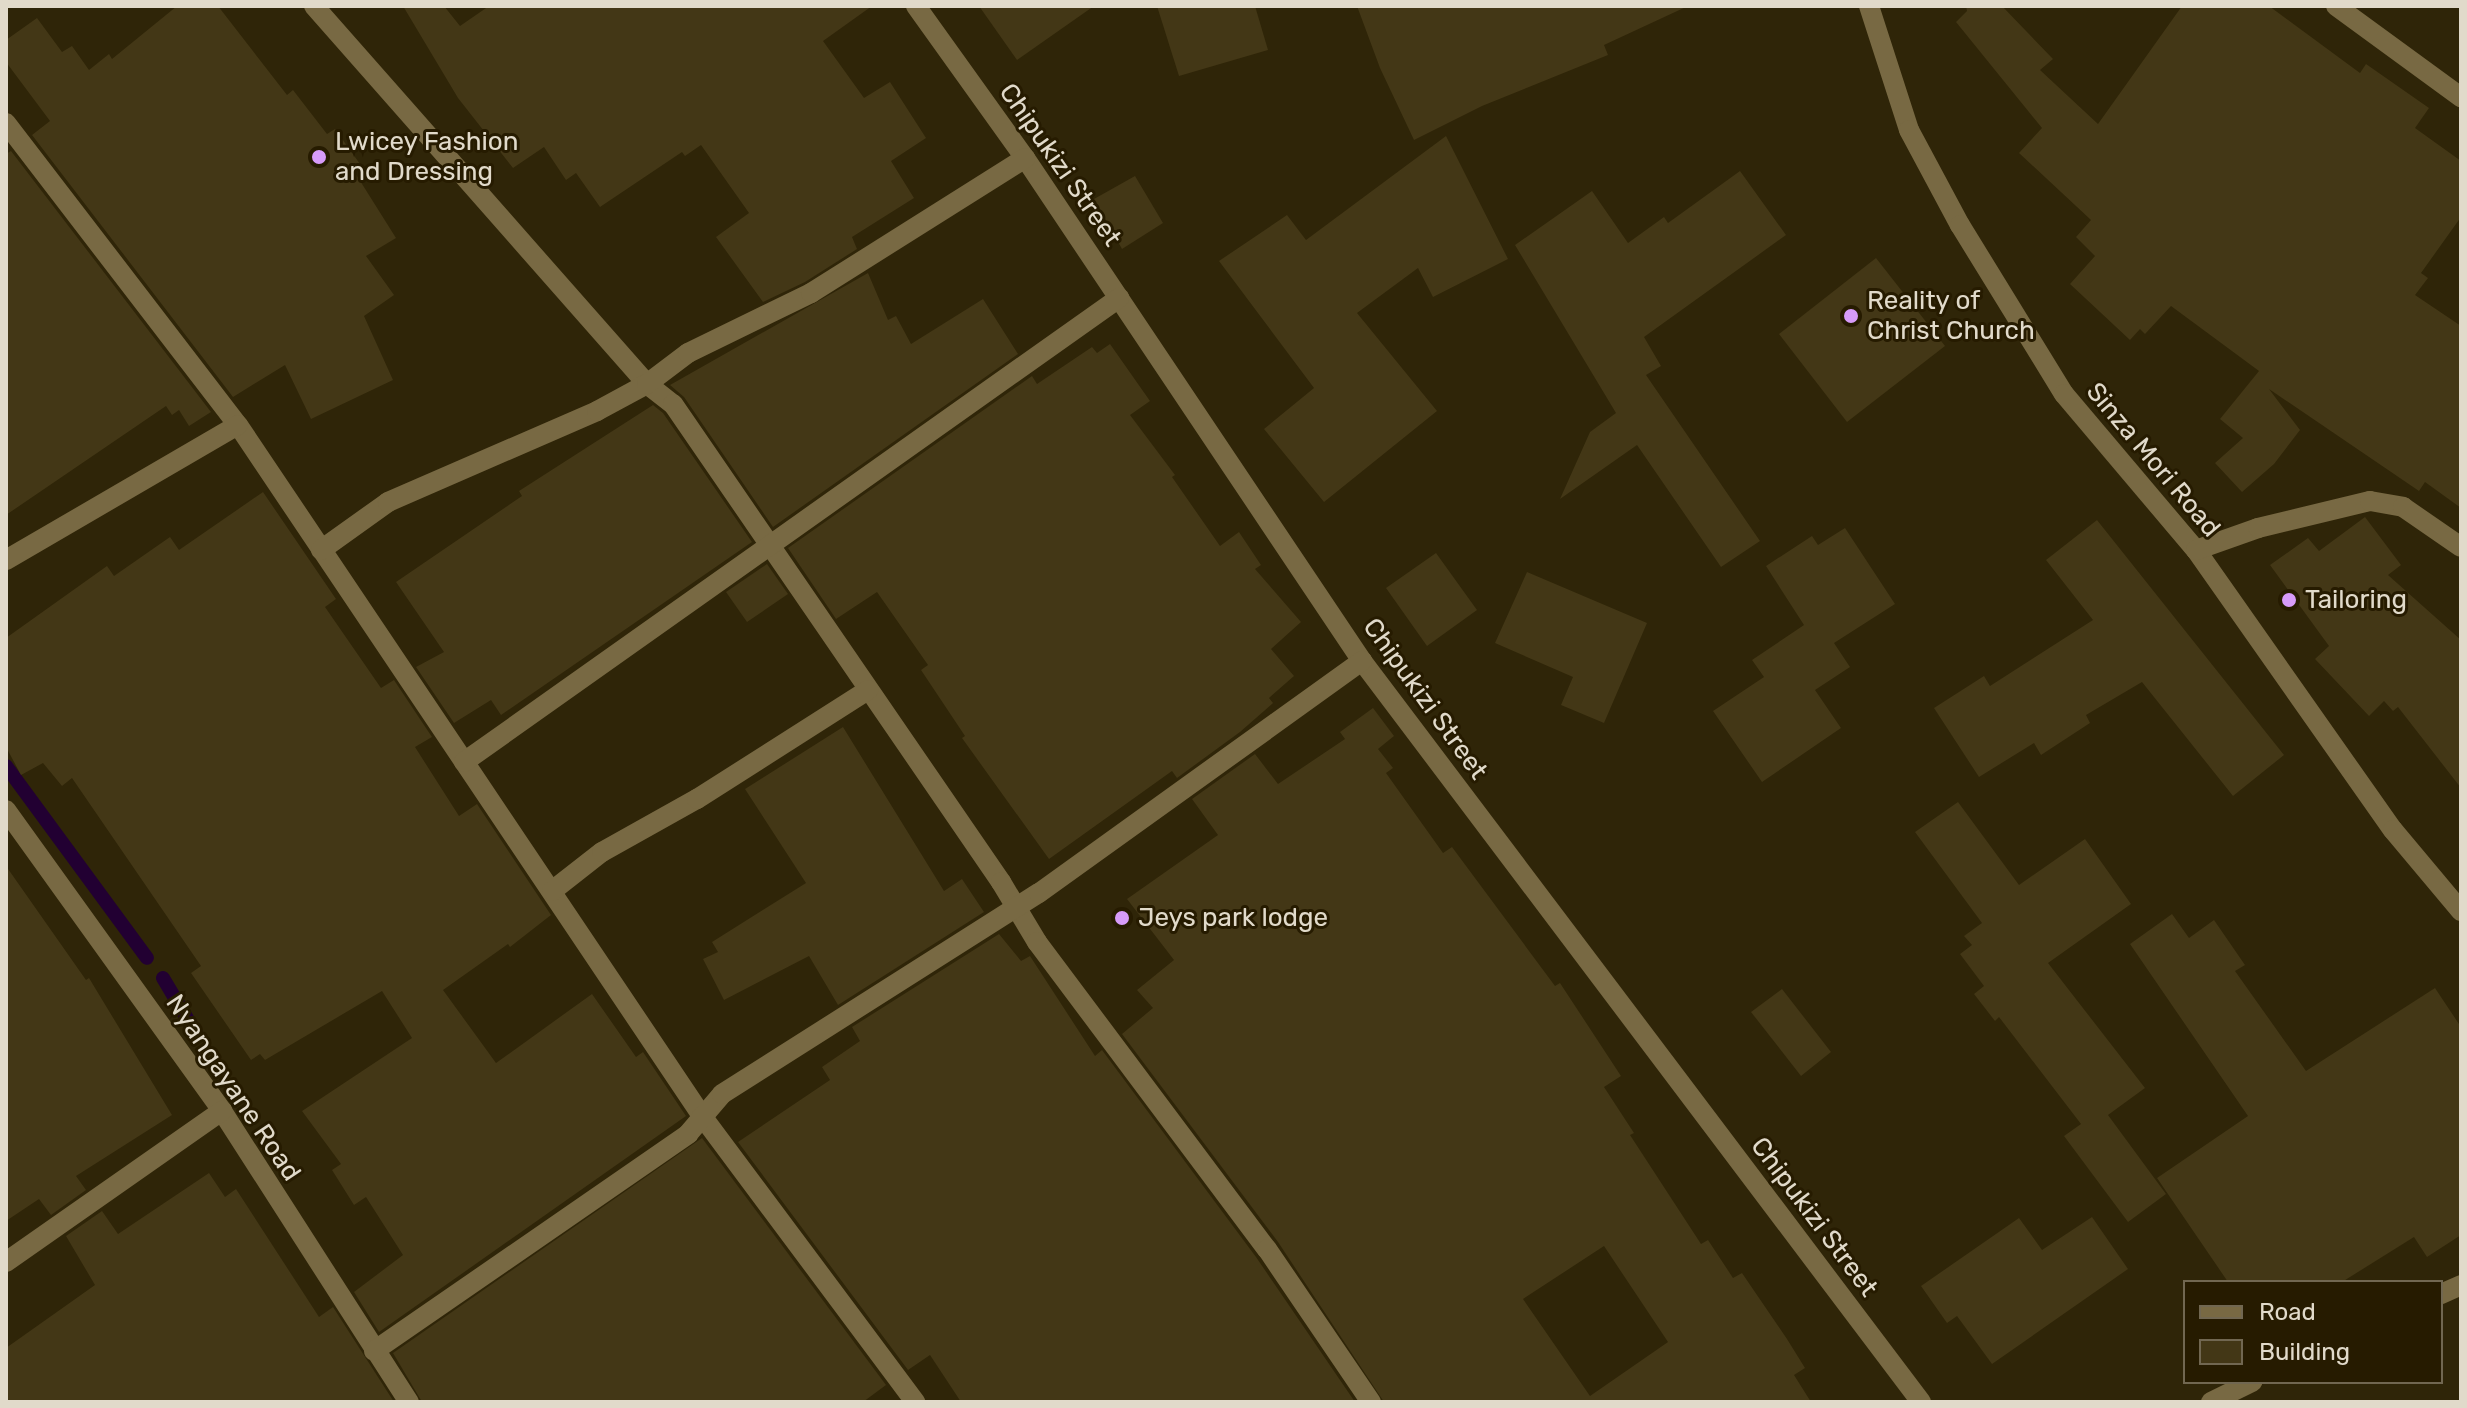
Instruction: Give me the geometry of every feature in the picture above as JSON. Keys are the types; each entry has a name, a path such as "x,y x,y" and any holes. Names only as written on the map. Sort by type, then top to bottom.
{"street":[{"path":"314,6 647,384 673,404 773,546 1037,942 1267,1249 1371,1402"},
{"name":"Chipukizi Street","path":"916,6 1025,158 1362,661 1921,1402"},
{"name":"Sinza Mori Road","path":"1869,6 1909,130 1960,225 2064,394 2196,550 2393,830 2461,911"},
{"path":"2336,6 2461,97"},
{"path":"6,123 238,425 702,1116 915,1402"},
{"path":"321,550 388,502 597,411 647,384 688,353 811,293 1025,158"},
{"path":"464,762 1119,298"},
{"path":"6,560 238,425"},
{"path":"2196,550 2258,528 2370,501 2403,507 2461,547"},
{"path":"374,1351 688,1134 722,1094 1017,908 1362,661"},
{"path":"552,891 602,852 697,799 868,690"},
{"name":"Nyangayane Road","path":"6,810 222,1111 409,1402"},
{"path":"6,1262 222,1111"},
{"path":"2211,1402 2248,1384"}],"building":[{"path":"177,6 218,6 287,95 293,90 327,134 335,129 360,164 352,168 396,238 366,256 394,295 364,316 393,380 311,419 285,365 233,397 32,135 50,121 6,62 6,40 37,18 62,52 72,46 89,70 109,54 112,59"},
{"path":"403,6 444,6 460,26 489,6 872,6 823,41 864,98 890,82 926,138 891,161 914,198 852,237 857,249 805,282 763,302 716,237 749,213 701,145 685,156 682,152 600,207 576,173 566,180 544,147 513,168 458,98"},
{"path":"979,6 1094,6 1017,60"},
{"path":"1157,6 1255,6 1268,50 1179,76"},
{"path":"1357,6 1688,6 1604,45 1608,55 1482,106 1414,140 1380,68"},
{"path":"1966,6 2002,6 2053,59 2040,70 2098,124 2182,6 2269,6 2360,73 2366,64 2429,108 2415,128 2461,161 2461,217 2421,273 2428,278 2415,295 2461,326 2461,508 2425,482 2419,491 2269,389 2300,430 2274,464 2242,492 2215,463 2243,438 2220,419 2259,371 2171,306 2145,334 2140,329 2130,340 2070,284 2095,256 2076,237 2091,220 2019,153 2042,128 1956,22 1967,11"},
{"path":"1446,136 1508,259 1433,297 1418,268 1357,313 1437,411 1324,502 1264,429 1314,388 1219,261 1287,215 1306,240"},
{"path":"11,151 211,412 189,426 179,410 172,415 166,406 6,515 6,154"},
{"path":"1740,171 1786,235 1644,337 1661,366 1646,375 1760,541 1721,567 1637,445 1560,499 1590,432 1616,413 1515,245 1592,191 1628,243 1664,217 1668,223"},
{"path":"1135,176 1163,223 1122,249 1094,199"},
{"path":"1876,258 1945,346 1847,422 1779,334"},
{"path":"868,273 888,320 896,316 911,344 983,299 1018,354 773,527 684,397 670,385"},
{"path":"1110,344 1150,401 1130,415 1175,475 1172,477 1220,546 1239,532 1261,565 1255,569 1301,622 1271,649 1294,676 1269,698 1273,703 1240,732 1177,778 1172,771 1049,859 962,738 965,736 921,670 928,665 877,592 836,619 788,548 1032,376 1037,384 1092,347 1097,353"},
{"path":"653,405 663,413 752,542 501,715 491,700 454,723 416,667 444,652 396,582 522,496 519,491"},
{"path":"263,492 336,599 325,607 381,688 394,680 432,737 415,747 459,816 477,804 551,915 510,947 508,944 443,990 496,1063 592,994 636,1057 643,1052 686,1116 379,1332 354,1292 403,1255 366,1197 354,1205 332,1170 341,1164 302,1111 412,1038 382,991 265,1060 260,1054 251,1060 191,973 201,966 72,778 62,786 43,763 21,775 6,747 6,638 107,566 114,576 170,537 179,550"},
{"path":"2365,517 2401,565 2388,575 2461,640 2461,788 2398,707 2393,711 2384,701 2369,716 2315,659 2329,646 2270,565 2308,538 2319,551"},
{"path":"2097,520 2284,755 2233,796 2142,682 2086,715 2090,723 2041,755 2034,743 1979,777 1934,708 1984,676 1990,686 2093,620 2046,560"},
{"path":"1845,528 1895,604 1834,643 1850,667 1815,690 1841,728 1762,782 1713,711 1764,677 1752,660 1804,625 1766,566 1812,536 1818,545"},
{"path":"1436,553 1477,610 1427,646 1386,588"},
{"path":"767,564 788,594 747,622 726,592"},
{"path":"1527,572 1647,623 1604,723 1561,705 1573,677 1495,643"},
{"path":"1373,708 1394,736 1378,749 1393,768 1386,773 1443,853 1452,847 1555,986 1560,983 1621,1076 1604,1087 1634,1133 1630,1135 1701,1244 1708,1240 1733,1278 1742,1273 1787,1339 1805,1368 1794,1375 1811,1402 1384,1402 1278,1242 1122,1034 1153,1008 1137,990 1174,960 1127,899 1218,835 1192,799 1255,754 1278,784 1345,739 1340,732","holes":["1604,1246 1668,1342 1590,1396 1523,1299"]},
{"path":"843,727 944,891 962,879 984,912 838,1005 809,956 724,1000 703,959 718,952 712,942 806,883 745,789"},
{"path":"1958,802 2019,885 2085,839 2131,904 2048,963 2145,1088 2108,1115 2166,1194 2128,1222 2064,1136 2081,1124 1999,1017 1995,1021 1974,994 1984,986 1960,954 1972,945 1964,936 1982,923 1915,832"},
{"path":"6,866 86,980 89,978 172,1115 76,1176 86,1190 51,1215 39,1199 6,1221"},
{"path":"2172,914 2189,938 2214,920 2245,965 2235,971 2306,1071 2435,988 2461,1027 2461,1235 2427,1257 2414,1237 2345,1280 2227,1280 2157,1178 2248,1116 2130,944"},
{"path":"999,934 1021,961 1030,956 1095,1056 1102,1050 1256,1257 1355,1402 961,1402 930,1355 908,1370 738,1142 830,1080 822,1067 860,1041 852,1027"},
{"path":"1782,989 1831,1052 1801,1076 1751,1012"},
{"path":"702,1138 886,1385 863,1402 422,1402 393,1353"},
{"path":"209,1173 225,1197 236,1189 319,1317 333,1307 394,1402 6,1402 6,1348 95,1285 66,1236 102,1211 118,1234"},
{"path":"2092,1217 2128,1269 1992,1364 1957,1316 1947,1323 1921,1286 2019,1218 2042,1250"}],"waterway":[{"path":"6,766 147,958"},
{"path":"163,978 195,1032"}],"place":[{"name":"Lwicey Fashion and Dressing","path":"319,157"},
{"name":"Reality of Christ Church","path":"1851,316"},
{"name":"Tailoring","path":"2289,600"},
{"name":"Jeys park lodge","path":"1122,918"}]}
